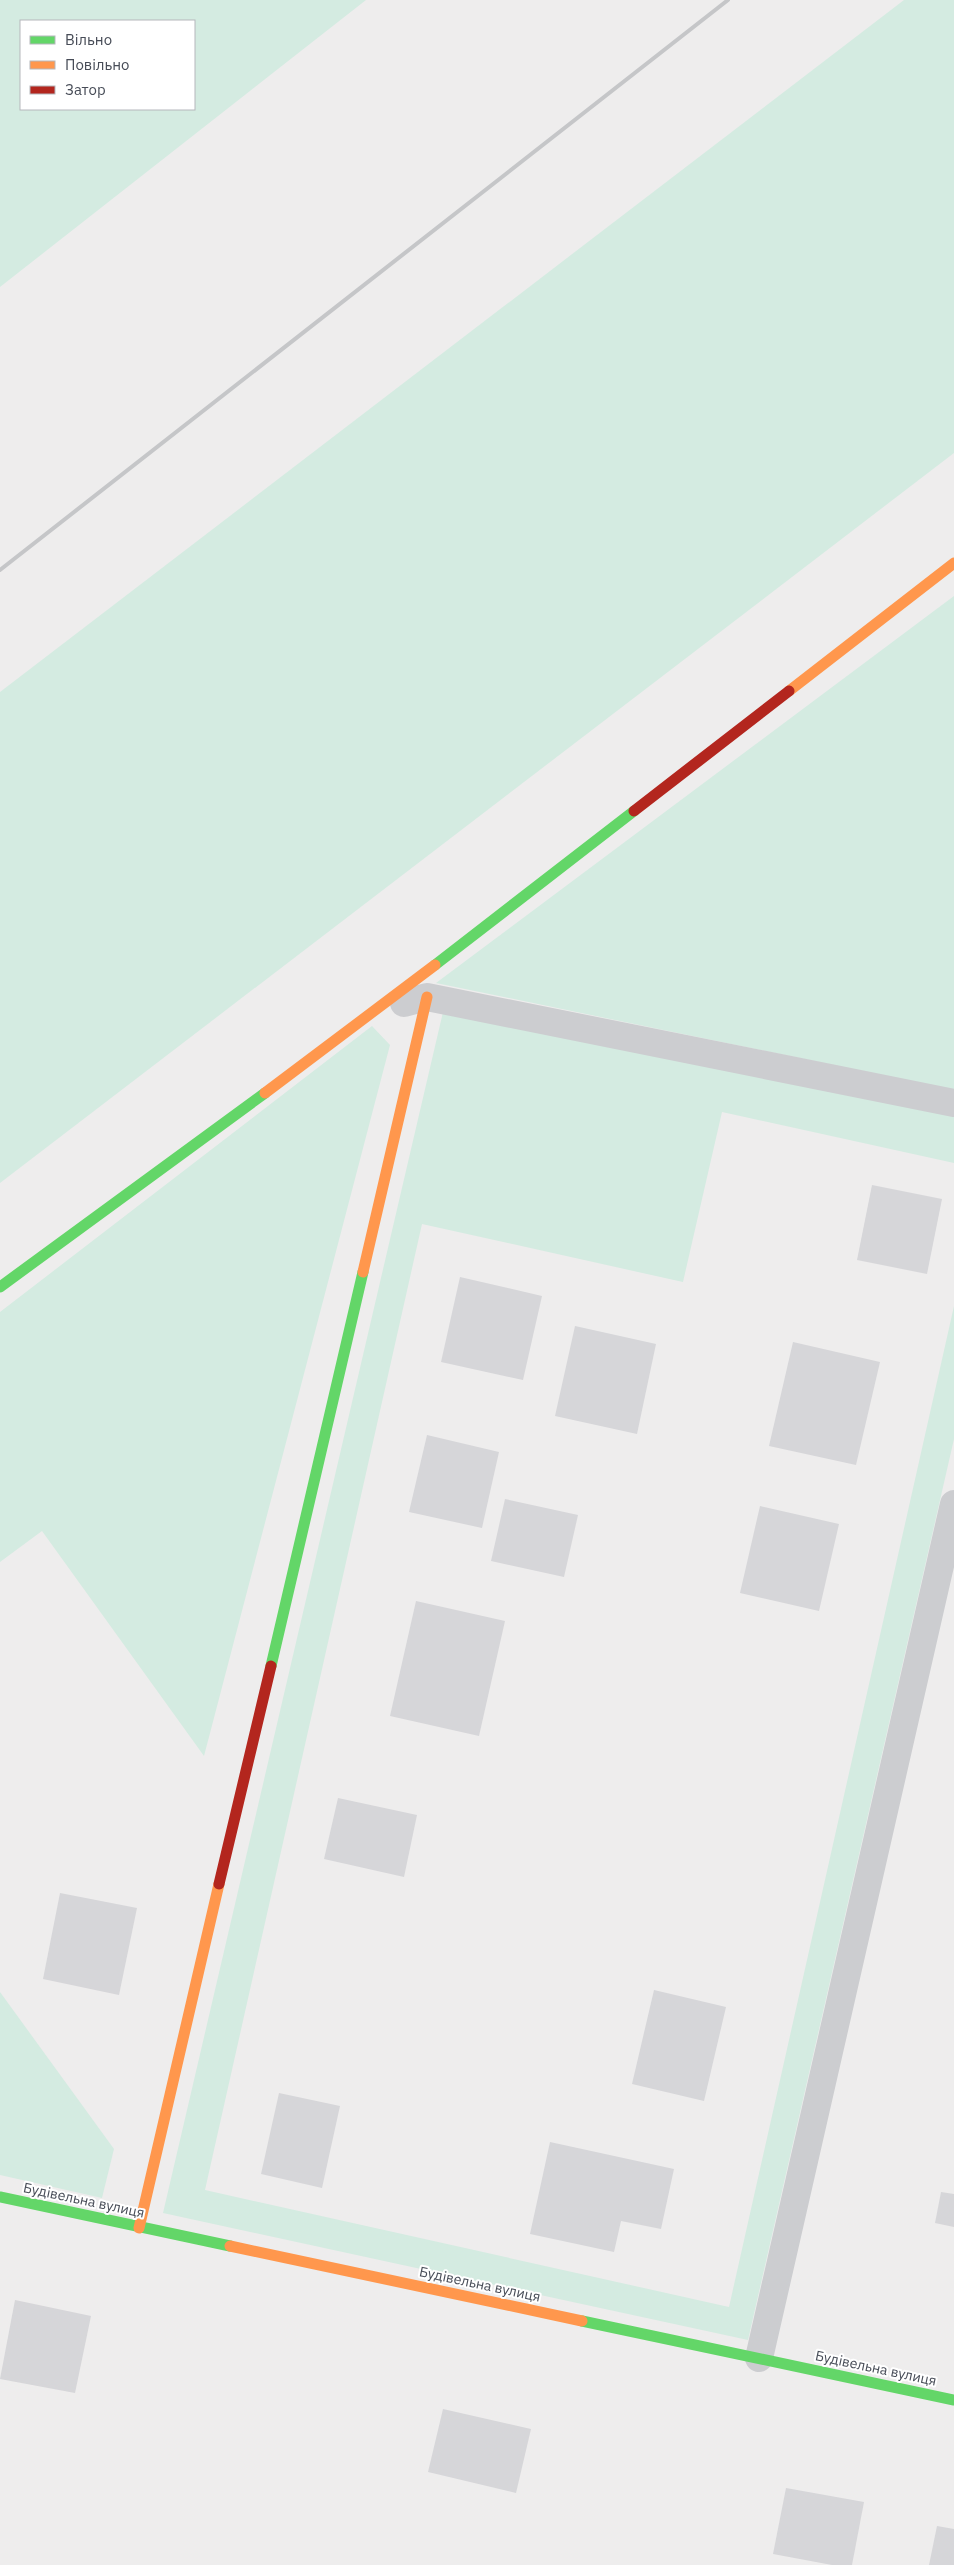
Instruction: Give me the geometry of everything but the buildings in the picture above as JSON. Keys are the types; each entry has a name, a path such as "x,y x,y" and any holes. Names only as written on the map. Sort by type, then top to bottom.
{"street":[{"path":"0,1287 376,1010 954,563"},
{"path":"376,1010 427,996 954,1103"},
{"path":"138,2228 427,996"},
{"path":"759,2358 954,1504"},
{"name":"Будівельна вулиця","path":"0,2197 138,2228 954,2400"}],"green space":[{"path":"0,0 366,0 0,287"},
{"path":"904,0 954,0 954,453 0,1183 0,692"},
{"path":"954,596 954,1090 436,983"},
{"path":"443,1012 954,1116 954,1163 722,1112 683,1282 422,1224 205,2190 729,2307 954,1306 954,1439 748,2340 163,2213"},
{"path":"372,1026 390,1045 204,1756 42,1531 0,1562 0,1312"},
{"path":"0,1992 114,2149 102,2198 0,2175"}],"railway":[{"path":"0,570 728,0"}],"traffic: fast":[{"path":"435,965 634,811"},
{"path":"0,1287 265,1093"},
{"path":"271,1666 363,1272"},
{"path":"0,2197 230,2246"},
{"path":"582,2321 954,2400"}],"traffic: slow":[{"path":"789,691 954,563"},
{"path":"265,1093 435,965"},
{"path":"363,1272 427,997"},
{"path":"139,2228 219,1884"},
{"path":"230,2246 582,2321"}],"traffic: jam":[{"path":"634,811 789,691"},
{"path":"219,1884 271,1666"}]}
